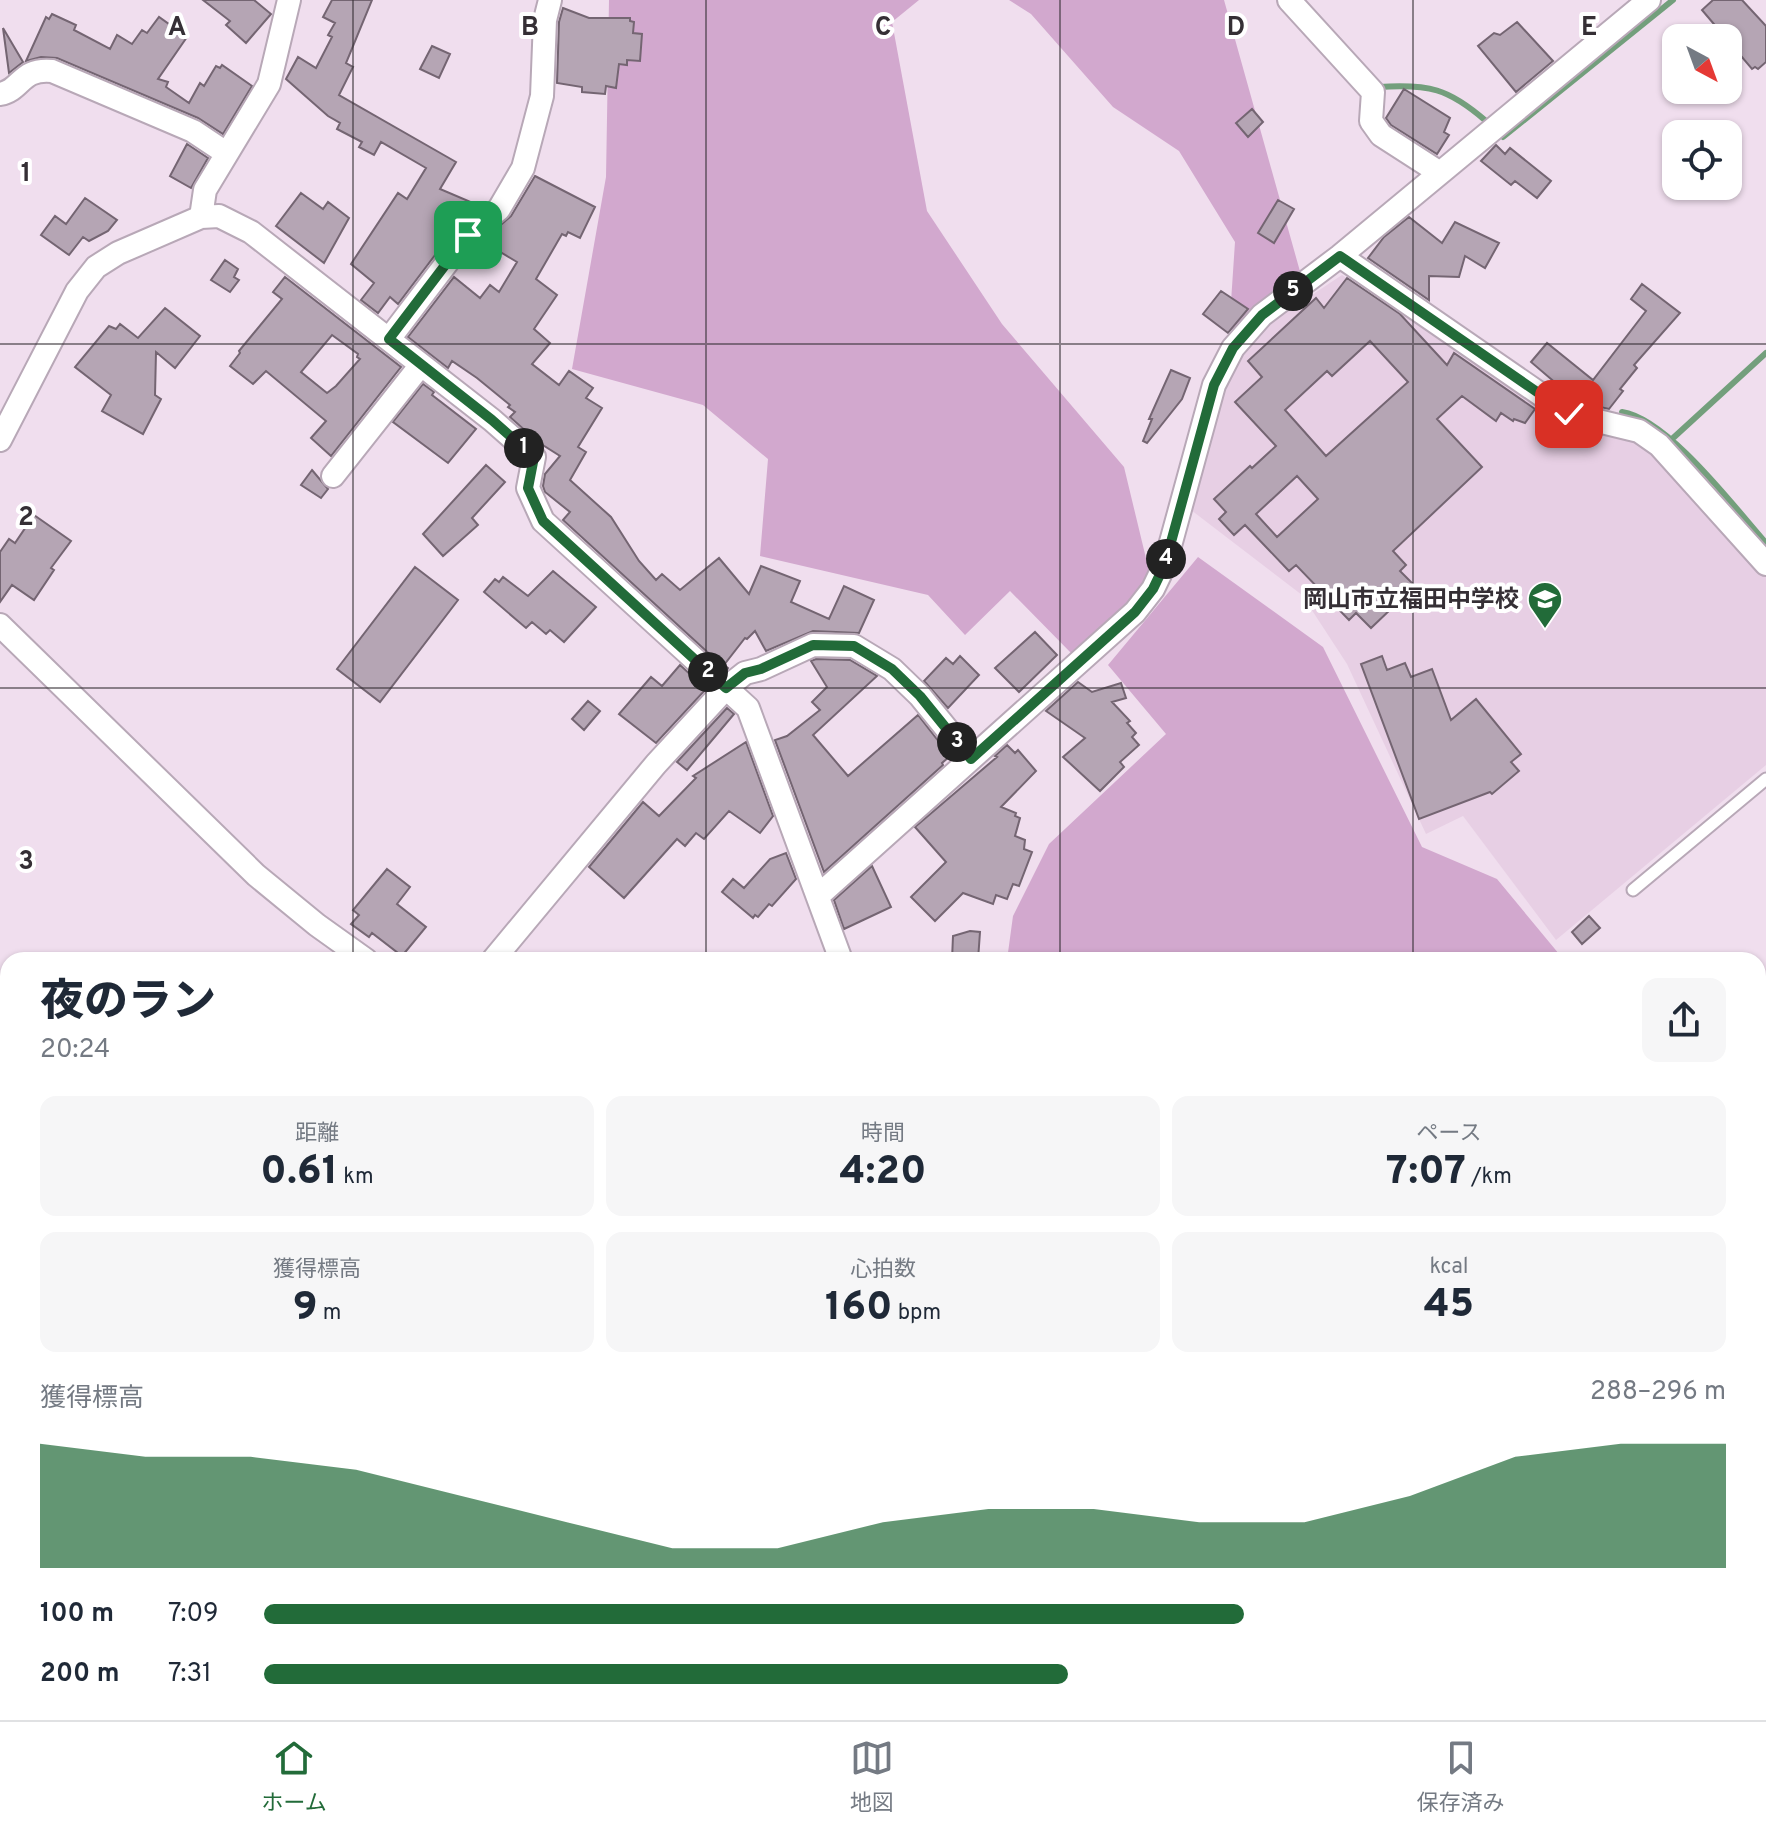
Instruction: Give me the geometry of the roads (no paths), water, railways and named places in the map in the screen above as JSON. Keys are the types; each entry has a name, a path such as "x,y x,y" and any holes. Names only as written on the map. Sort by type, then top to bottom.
{"street":[{"path":"201,217 205,190 269,84 289,0"},
{"path":"389,339 468,235 499,209 523,168 542,96 545,20 550,0"},
{"path":"1289,0 1373,92 1371,121 1381,135 1440,173"},
{"path":"818,896 1135,612 1153,589 1165,564 1214,385 1233,348 1262,315 1340,256 1649,0"},
{"path":"0,94 5,94 24,77 40,70 52,71 193,131 226,153"},
{"path":"0,440 77,291 96,267 118,253 201,217 219,216 251,232 492,420 534,457 528,488 543,521 748,708 838,952"},
{"path":"1340,256 1569,414 1639,431 1659,445 1766,564"},
{"path":"333,476 420,366"},
{"path":"0,625 256,875 355,952"},
{"path":"500,952 656,764 726,688 745,673 813,645 854,646 892,669 920,696 971,759"}],"lane":[{"path":"1633,890 1766,779"}],"waterway":[{"path":"1502,136 1673,0"},
{"path":"1379,87 1411,86 1437,90 1460,101 1486,121"},
{"path":"1672,439 1766,353"},
{"path":"1622,412 1640,418 1679,447 1766,543"}],"place":[{"name":"岡山市立福田中学校","path":"1545,630"}]}
